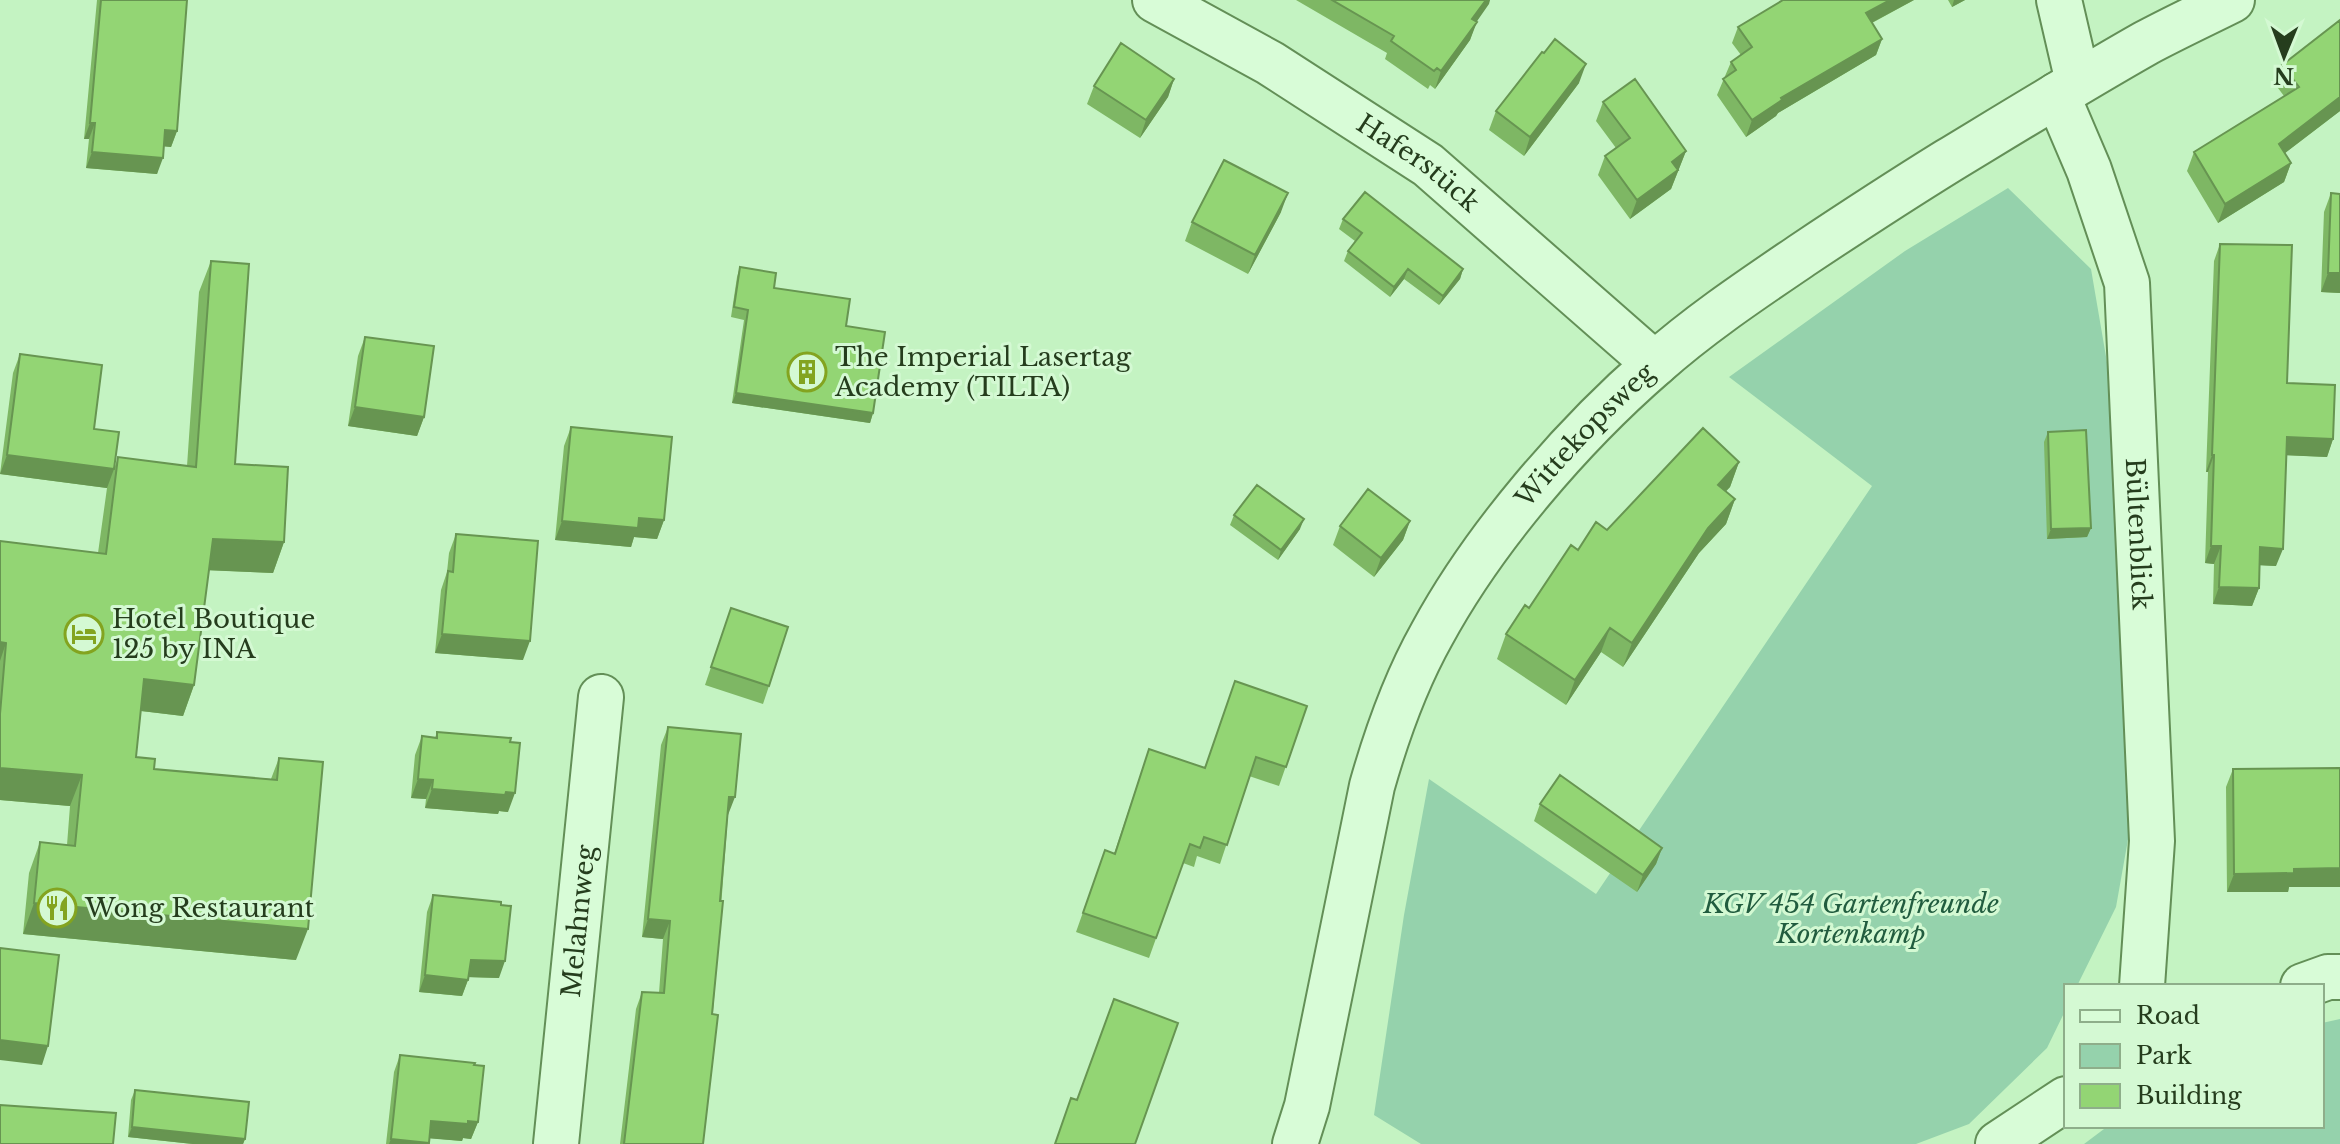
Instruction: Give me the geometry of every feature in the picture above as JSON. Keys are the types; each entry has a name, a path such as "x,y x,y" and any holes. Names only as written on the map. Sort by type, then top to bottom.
{"street":[{"name":"Haferstück","path":"1155,0 1270,63 1428,165 1655,364"},
{"name":"Bültenblick","path":"2059,0 2068,89 2089,170 2127,283 2152,841 2142,984"},
{"name":"Wittekopsweg","path":"1295,1144 1307,1106 1372,786 1385,743 1404,690 1438,623 1507,522 1568,449 1655,364 1742,296 1886,199 2068,89 2148,42 2232,0"},
{"name":"Melahnweg","path":"556,1144 601,697"},
{"path":"2309,984 2328,977 2340,977"},
{"path":"1998,1144 2064,1100"}],"green space":[{"name":"KGV 454 Gartenfreunde Kortenkamp","path":"2008,188 2091,269 2116,415 2132,817 2116,907 2078,984 2064,984 2064,1013 2047,1048 1969,1124 1916,1144 1421,1144 1374,1115 1404,915 1429,779 1596,894 1872,486 1729,377 1905,251"},
{"path":"2340,1019 2340,1144 2084,1144 2105,1128 2324,1128 2324,1023"}],"building":[{"path":"101,0 187,0 177,131 165,130 163,158 92,152 95,123 90,123"},
{"path":"1332,0 1486,0 1472,19 1477,22 1441,71 1437,68 1434,71 1391,41 1394,36"},
{"path":"1783,0 1890,0 1866,13 1882,39 1781,98 1752,120 1723,79 1736,70 1731,62 1752,47 1738,27"},
{"path":"2340,20 2340,97 2279,144 2291,163 2225,204 2194,152 2299,87 2282,65"},
{"path":"1555,39 1586,64 1530,137 1496,111"},
{"path":"1121,43 1174,79 1146,120 1094,86"},
{"path":"1635,79 1686,151 1672,162 1678,170 1637,200 1605,156 1630,138 1603,102"},
{"path":"1224,160 1288,193 1255,255 1192,222"},
{"path":"1365,192 1463,269 1443,296 1408,269 1394,287 1348,251 1362,233 1343,219"},
{"path":"2331,193 2340,194 2340,273 2328,273"},
{"path":"2220,244 2292,245 2287,383 2335,385 2333,439 2287,437 2283,549 2260,547 2259,588 2219,587 2221,546 2211,546"},
{"path":"211,261 249,264 235,464 288,467 284,542 213,539 194,685 144,679 136,757 155,759 154,769 277,780 279,758 323,762 308,929 34,903 40,842 75,846 82,775 0,768 0,714 6,643 0,642 0,541 106,554 118,457 196,467"},
{"name":"The Imperial Lasertag Academy (TILTA)","path":"740,267 776,273 774,288 850,299 846,326 885,332 873,413 736,393 748,310 734,307"},
{"path":"365,337 434,346 424,417 355,407"},
{"path":"20,354 102,365 94,429 119,432 114,469 7,455"},
{"path":"571,427 672,437 664,520 639,518 638,528 562,521"},
{"path":"1703,428 1739,462 1718,485 1735,499 1708,528 1632,643 1610,628 1575,680 1506,634 1525,605 1529,608 1571,545 1578,550 1596,522 1607,530"},
{"path":"2086,430 2091,528 2051,529 2048,432"},
{"path":"1257,485 1304,519 1281,550 1234,515"},
{"path":"1368,489 1410,521 1381,558 1340,526"},
{"path":"456,534 538,541 530,641 442,634 448,571 453,572"},
{"path":"731,608 788,627 769,686 711,667"},
{"path":"1235,681 1307,706 1286,767 1256,757 1227,845 1204,837 1200,848 1190,844 1156,938 1083,913 1105,850 1115,854 1149,749 1205,768"},
{"path":"668,727 741,734 735,797 729,797 720,901 723,901 712,1014 718,1015 703,1144 624,1144 642,992 664,993 670,921 648,919"},
{"path":"437,732 511,738 510,742 520,743 515,793 506,792 505,795 432,789 433,780 418,779 422,736 437,738"},
{"path":"2340,768 2340,868 2234,874 2233,769"},
{"path":"1560,775 1662,848 1643,875 1540,804"},
{"path":"433,895 501,902 501,905 511,906 505,961 471,960 468,980 425,975"},
{"path":"0,948 59,955 48,1046 0,1040"},
{"path":"1114,999 1178,1023 1135,1144 1055,1144 1071,1098 1077,1100"},
{"path":"400,1055 484,1066 478,1122 431,1121 429,1143 391,1139"},
{"path":"135,1090 249,1102 245,1139 132,1127"},
{"path":"0,1105 116,1113 113,1144 0,1144"}],"place":[{"name":"The Imperial Lasertag Academy (TILTA)","path":"807,372"},
{"name":"Hotel Boutique 125 by INA","path":"84,634"},
{"name":"Wong Restaurant","path":"57,908"}]}
